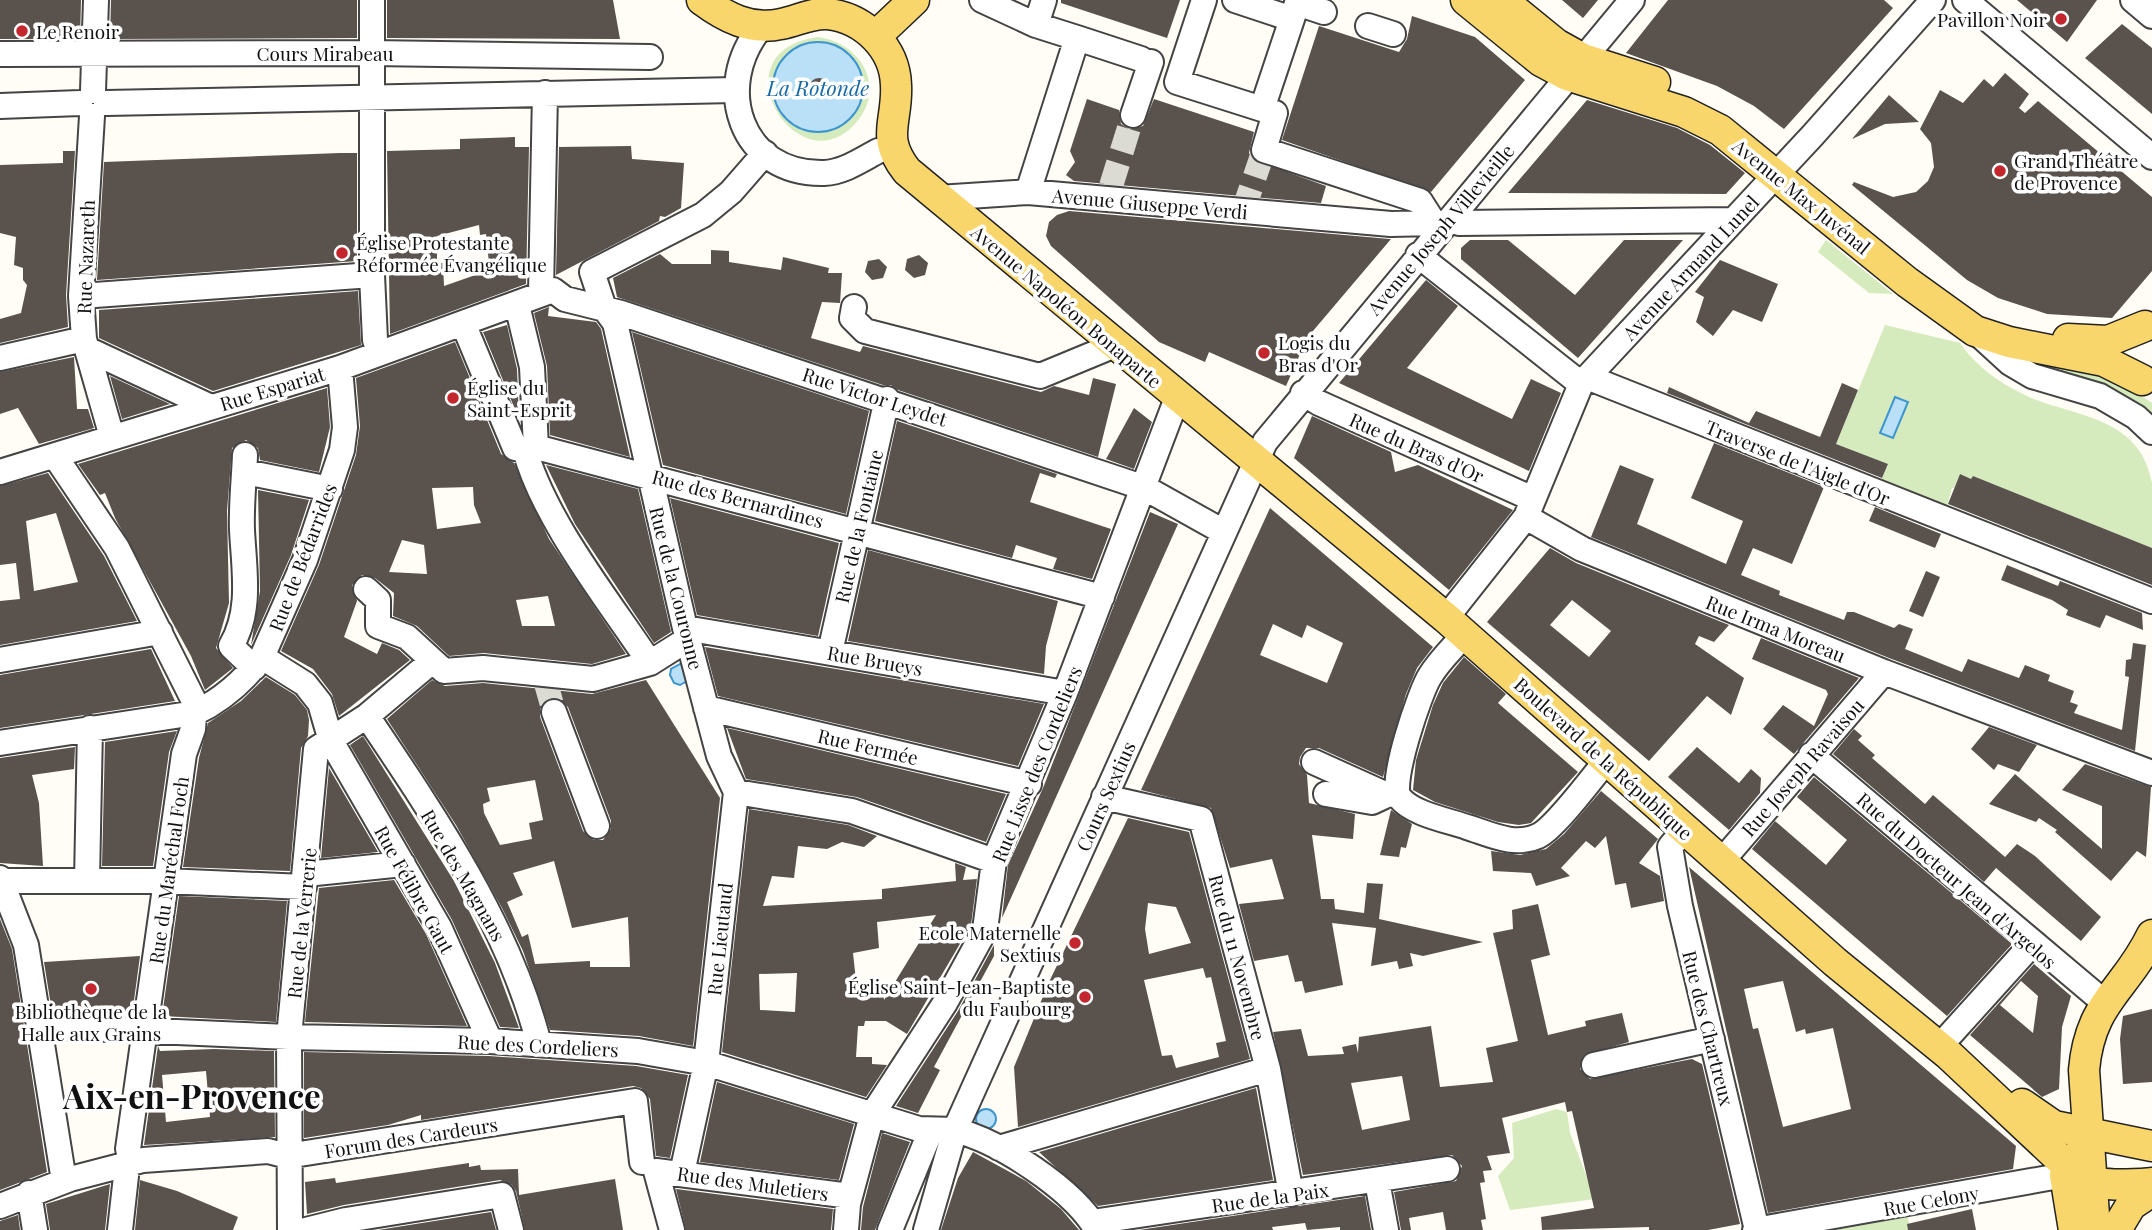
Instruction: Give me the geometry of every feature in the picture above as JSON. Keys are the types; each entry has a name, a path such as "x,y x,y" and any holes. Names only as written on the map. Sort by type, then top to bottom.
{"main road":[{"path":"702,0 739,21 761,27 783,24 806,16 829,14 852,21 876,36 890,59 897,82 885,145"},
{"path":"876,36 914,0"},
{"name":"Avenue Max Juvénal","path":"1466,0 1541,61 1575,67 1684,112 1783,168 1961,305 1995,323 2084,341 2108,341 2149,323"},
{"name":"Avenue Max Juvénal","path":"1502,0 1556,44 1575,67"},
{"name":"Avenue Napoléon Bonaparte","path":"885,145 938,198 1257,463"},
{"name":"Avenue Max Juvénal","path":"1783,168 1907,282 1975,331 2009,342 2104,361 2147,386"},
{"path":"2147,386 2135,353 2149,323"},
{"name":"Boulevard de la République","path":"1257,463 1455,627 1835,962 2043,1130 2098,1187"},
{"path":"2095,1230 2098,1187 2084,1070 2086,1050 2091,1028 2105,1003 2140,957 2152,935"},
{"path":"2043,1130 2091,1135 2143,1145"},
{"path":"2098,1187 2152,1183"},
{"path":"2074,1230 2098,1187"},
{"path":"2098,1187 2116,1230"}],"street":[{"name":"Rue Nazareth","path":"96,0 93,103 81,296 86,344 112,436"},
{"path":"372,0 372,275 375,340 379,352"},
{"path":"982,0 1036,25 1160,65 1177,82 1262,109 1297,4 1324,12"},
{"path":"1036,25 1044,0"},
{"path":"1133,115 1160,65 1204,0"},
{"path":"1235,0 1292,19"},
{"name":"Avenue Joseph Villevieille","path":"1257,463 1265,442 1303,393 1632,0"},
{"name":"Avenue Armand Lunel","path":"1584,380 1783,168 1933,0"},
{"path":"1965,0 2152,158"},
{"path":"2133,0 2152,16"},
{"path":"1368,26 1393,34"},
{"path":"761,27 747,47 735,90 744,127 765,153 790,167 825,173 847,168 885,145"},
{"name":"Avenue Giuseppe Verdi","path":"1077,38 1028,192 1109,192 1332,219 1391,224 1434,223 1420,201 1264,150 1275,113 1262,109"},
{"name":"Cours Mirabeau","path":"0,54 371,53 650,57"},
{"path":"0,106 735,90"},
{"path":"541,292 545,93"},
{"name":"Rue de la Couronne","path":"706,708 686,633 615,323 604,308 592,272 704,215 731,192 765,153"},
{"path":"1332,219 1345,177"},
{"path":"938,198 1028,192"},
{"path":"1459,223 1733,220"},
{"name":"Traverse de l'Aigle d'Or","path":"1418,255 1584,380 2152,601"},
{"path":"81,296 372,275"},
{"name":"Rue Victor Leydet","path":"541,292 553,290 565,299 604,308 887,399 1142,495 1222,531"},
{"name":"Rue Espariat","path":"0,472 340,368 517,305 541,292"},
{"path":"517,305 532,367 525,448"},
{"path":"854,307 852,318 865,331 1040,376 1115,345"},
{"path":"463,323 525,448 533,480 549,509 650,663"},
{"path":"1975,331 2010,363 2032,376 2100,396 2136,417 2152,432"},
{"path":"0,358 86,344 211,407"},
{"name":"Rue de Bédarrides","path":"195,713 220,701 258,662 305,560 330,489 345,427 340,368"},
{"path":"1392,794 1429,677 1455,627 1530,508 1584,380"},
{"name":"Rue du Bras d'Or","path":"1303,393 1530,508"},
{"name":"Rue Lisse des Cordeliers","path":"846,1230 850,1196 872,1115 945,1003 985,930 994,862 1065,693 1177,398"},
{"name":"Rue de la Fontaine","path":"830,652 887,399"},
{"name":"Rue des Bernardines","path":"525,448 649,475 1102,597"},
{"path":"0,743 195,713 195,703 117,548 55,456"},
{"path":"330,489 245,463 242,529 245,606 238,634 230,646 305,684 320,703 331,741 367,716 431,662"},
{"name":"Cours Sextius","path":"926,1230 935,1130 1104,797 1222,531 1257,463"},
{"name":"Rue Irma Moreau","path":"1530,508 1582,549 1884,672 2152,773"},
{"path":"366,589 378,600 378,626 407,637 431,662 444,671 483,668 544,677 593,679 650,663 686,633"},
{"path":"0,660 160,632"},
{"name":"Rue Brueys","path":"686,633 830,652 1065,693"},
{"name":"Rue Joseph Ravaisou","path":"1721,862 1884,672"},
{"path":"706,708 719,756 736,792 852,811 994,862"},
{"name":"Rue Fermée","path":"706,708 1029,784"},
{"path":"554,712 597,826"},
{"name":"Rue du Maréchal Foch","path":"120,1230 127,1158 165,881 184,754 193,729 195,713"},
{"name":"Rue des Magnans","path":"367,716 457,858 507,950 527,996 539,1044"},
{"path":"87,881 90,729"},
{"name":"Rue Félibre Gaut","path":"331,741 439,927 490,1041"},
{"name":"Rue de la Verrerie","path":"290,1230 289,1037 316,749 331,741"},
{"name":"Rue du Docteur Jean d'Argelos","path":"1811,755 2105,1003"},
{"path":"1314,762 1392,794 1438,817 1513,842 1541,835 1606,761"},
{"name":"Rue Lieutaud","path":"682,1173 706,1063 736,792"},
{"path":"1326,794 1372,802 1392,794"},
{"name":"Rue du 11 Novembre","path":"1104,797 1200,819 1268,1069 1292,1194"},
{"name":"Rue des Chartreux","path":"1684,830 1670,847 1680,906 1756,1230"},
{"path":"64,1181 26,945 0,880 305,881 403,864"},
{"path":"1944,1051 1993,986 2033,943"},
{"name":"Rue des Cordeliers","path":"41,1026 146,1028 289,1037 490,1041 638,1051 706,1063 872,1115 999,1148 1042,1176 1095,1226"},
{"path":"1594,1065 1712,1040"},
{"path":"999,1148 1268,1069"},
{"name":"Forum des Cardeurs","path":"0,1206 127,1158 144,1160 268,1151 288,1156 635,1101 649,1166"},
{"path":"890,1230 935,1130"},
{"path":"649,1166 672,1230"},
{"name":"Rue des Muletiers","path":"649,1166 850,1196"},
{"name":"Rue de la Paix","path":"1095,1226 1447,1169"},
{"path":"1377,1181 1386,1230"},
{"name":"Rue Celony","path":"1756,1230 1805,1226 2098,1187"},
{"path":"29,1194 35,1230"},
{"path":"306,1230 346,1220 502,1195 511,1230"}],"green space":[{"path":"818,37 832,40 845,47 864,66 870,92 867,105 859,119 836,138 814,140 793,130 777,112 769,89 771,67 787,48","holes":["809,43 863,76 863,96 832,131 812,130 792,122 776,108 773,99 774,83 787,59 795,49"]},
{"path":"1826,240 1893,294 1869,293 1818,252"},
{"path":"1885,325 1960,343 1976,362 2007,386 2042,402 2095,419 2125,435 2137,447 2146,463 2152,483 2152,548 1973,476 1971,479 1960,475 1952,488 1946,510 1880,482 1888,465 1836,444"},
{"path":"2029,355 2099,368 2152,403 2152,426 2026,366"},
{"path":"1556,1109 1567,1112 1570,1133 1595,1199 1510,1210 1498,1176 1514,1158 1512,1123"},
{"path":"1907,1211 1909,1224 1920,1230 1820,1230"}],"water":[{"name":"La Rotonde","path":"809,42 827,42 843,49 856,62 863,78 863,96 856,112 843,125 827,132 809,132 793,125 780,112 773,96 773,78 780,62 793,49"},
{"path":"1895,397 1908,402 1893,438 1880,433"},
{"path":"680,664 687,666 689,680 680,685 674,683 670,675 671,669"},
{"path":"986,1109 993,1112 996,1119 993,1126 986,1129 979,1126 976,1119 979,1112"}],"building":[{"path":"0,0 81,0 80,39 0,39"},
{"path":"111,0 357,0 357,38 110,39"},
{"path":"387,0 613,0 620,39 387,38"},
{"path":"1061,0 1180,0 1167,38 1061,3"},
{"path":"1562,0 1598,0 1583,18"},
{"path":"1668,0 1884,0 1893,8 1784,129 1754,106 1717,86 1626,53"},
{"name":"Pavillon Noir","path":"2017,0 2097,0 2067,42"},
{"path":"1412,16 1475,37 1525,80 1431,192 1282,140 1319,26 1399,52 1407,39"},
{"path":"2122,24 2152,48 2152,114 2085,58"},
{"path":"2005,73 2029,94 2019,108 2025,113 2038,101 2152,197 2152,271 2112,318 2047,314 1998,298 1967,280 1852,185 1854,182 1893,197 1916,192 1928,181 1934,167 1931,143 1920,129 1940,90 1963,103 1984,79 1993,87"},
{"path":"819,78 826,81 829,88 826,95 819,98 812,95 809,88 812,81"},
{"path":"1889,95 1919,122 1885,124 1852,139"},
{"path":"1087,99 1119,110 1121,124 1129,129 1143,126 1154,99 1254,132 1249,153 1254,160 1326,186 1321,203 1074,181 1066,175 1075,162 1070,151"},
{"path":"1587,100 1677,128 1710,145 1745,173 1726,194 1508,193"},
{"path":"515,137 515,147 529,147 526,284 390,334 387,151 460,149 460,139","holes":["479,225 480,235 486,234 489,263 482,265 484,272 444,286 443,263 437,263 437,236"]},
{"path":"631,146 632,159 684,163 681,208 665,217 660,216 659,221 556,275 559,147"},
{"path":"63,151 75,151 66,295 68,327 0,343 0,319 21,313 27,285 23,280 23,268 14,265 16,237 0,233 0,165 63,163"},
{"path":"357,153 357,261 97,280 104,162"},
{"path":"1069,211 1391,239 1307,338 1286,386 1209,352 1205,362 1159,342 1051,246 1046,236 1049,222 1057,215"},
{"path":"1470,240 1508,240 1575,295 1624,240 1683,240 1578,358 1461,259 1461,248"},
{"path":"711,250 729,251 729,262 781,270 783,257 829,268 828,273 842,273 840,303 822,302 811,338 860,352 863,346 1041,392 1054,386 1089,395 1093,378 1116,384 1098,457 898,390 891,385 883,385 617,297 613,278 660,254 672,264 711,264"},
{"path":"919,255 928,263 925,275 914,278 905,270 907,259"},
{"path":"879,259 887,267 883,278 872,280 865,272 868,261"},
{"path":"1720,260 1778,284 1762,322 1733,310 1713,336 1696,322 1704,297 1695,292"},
{"path":"1426,280 1458,306 1407,368 1512,419 1531,379 1561,393 1529,471 1339,383"},
{"path":"358,291 361,345 213,391 99,338 99,310"},
{"path":"549,307 548,316 596,322 601,329 630,457 550,435 547,366 534,313"},
{"path":"507,325 517,369 519,419 483,332"},
{"path":"632,332 869,411 846,514 663,465"},
{"path":"455,342 501,454 514,463 549,539 626,654 592,664 484,653 449,656 417,626 393,616 394,593 375,578 362,575 352,585 357,601 344,637 377,654 382,643 399,650 410,660 339,716 332,694 313,669 281,651 319,565 356,455 360,426 356,378","holes":["473,487 474,505 481,523 437,529 432,488","402,540 424,545 427,574 389,572","548,596 555,626 522,626 516,600"]},
{"path":"74,357 77,409 88,409 94,428 39,444 18,408 0,414 0,372"},
{"path":"110,376 170,404 122,419"},
{"path":"1842,383 1858,390 1836,444 1888,464 1882,478 1667,393 1669,387 1749,423 1756,411 1820,437"},
{"path":"327,388 330,427 319,472 260,460 258,448 246,440 232,448 227,511 229,603 216,648 233,668 205,690 191,656 115,518 105,493 100,495 78,464"},
{"path":"1134,408 1152,422 1134,469 1106,459"},
{"path":"1312,416 1391,452 1395,472 1418,465 1513,510 1449,590 1294,458"},
{"path":"897,421 1057,474 1055,478 1040,473 1030,502 1111,529 1092,579 1053,569 1057,558 1016,545 1012,558 875,521"},
{"path":"1714,443 1824,487 1792,564 1753,548 1741,575 1780,591 1779,595 1844,620 1847,612 1854,612 1894,628 1899,624 1913,629 1905,649 1962,672 1968,659 2019,678 2025,665 2050,675 2048,681 2074,691 2070,702 2078,705 2074,713 2122,730 2129,677 2125,676 2126,660 2131,659 2133,643 2146,645 2135,751 1889,658 1591,537 1620,465 1654,479 1637,524 1726,564 1743,521 1691,498"},
{"path":"546,465 638,489 671,632 654,643 575,524"},
{"path":"48,473 104,556 137,621 0,645 0,601 20,599 16,563 0,565 0,486","holes":["56,513 78,582 34,591 26,521"]},
{"path":"1960,474 1971,479 1973,476 2152,548 2152,585 1948,504"},
{"path":"258,490 309,500 291,555 251,645 260,591"},
{"path":"670,498 839,543 818,636 697,615"},
{"path":"1875,507 1941,534 1935,548 1869,521"},
{"path":"1270,508 1433,647 1417,668 1406,694 1383,777 1319,748 1306,748 1300,757 1299,764 1307,775 1309,803 1355,814 1353,839 1312,835 1321,899 1334,899 1335,909 1364,913 1367,883 1383,884 1379,919 1483,942 1423,956 1410,953 1413,966 1399,969 1397,961 1371,966 1376,928 1332,923 1343,985 1305,993 1302,981 1295,982 1288,955 1254,961 1239,904 1284,899 1272,859 1230,868 1211,808 1141,790","holes":["1273,624 1302,638 1307,625 1343,643 1327,683 1260,655"]},
{"path":"1150,512 1178,524 1002,918 1008,865 1043,788"},
{"path":"1550,548 1576,563 1729,625 1714,642 1699,636 1695,644 1744,678 1731,715 1707,696 1649,761 1487,622","holes":["1572,600 1611,631 1589,657 1550,625"]},
{"path":"868,550 1058,601 1046,646 1044,674 848,641"},
{"path":"2007,565 2058,586 2060,581 2142,613 2143,630 2106,615 2100,628 2066,615 2068,610 2052,600 2001,580"},
{"path":"1926,571 1940,577 1923,617 1909,611"},
{"path":"1761,638 1859,678 1794,754 1763,729 1783,705 1814,726 1828,694 1826,690 1752,659"},
{"path":"705,647 1044,704 1018,766 718,696"},
{"path":"151,649 175,701 0,728 0,675"},
{"path":"1464,657 1506,694 1498,703 1578,772 1531,823 1519,825 1498,822 1435,802 1413,790 1416,760 1433,705 1443,683"},
{"path":"266,677 295,695 307,710 309,720 308,736 301,748 290,871 183,867 199,758 208,723 241,701"},
{"path":"432,680 445,686 483,683 592,694 646,680 720,798 693,1046 639,1036 550,1030 523,951 502,908 456,825 387,719","holes":["548,698 557,698 568,707 611,821 611,829 603,840 594,840 583,831 540,717 540,709","535,780 543,820 529,823 532,839 500,845 484,813 483,804 490,801 487,788","554,861 572,928 628,917 630,967 590,967 590,961 535,964 528,934 522,937 507,902 523,895 513,873"]},
{"path":"1989,727 2037,745 2019,772 1998,764 1994,770 1971,749"},
{"path":"727,728 1006,794 986,842 857,797 746,779"},
{"path":"1854,729 1862,736 1858,740 1875,755 1872,758 1925,804 1933,795 2005,857 2017,844 2035,856 2101,917 2081,941 1996,868 1984,882 1833,754"},
{"path":"177,731 169,752 153,866 102,866 105,742"},
{"path":"363,736 454,881 495,963 519,1028 500,1027 452,920 350,745"},
{"path":"75,747 74,769 32,775 39,803 43,866 0,863 0,758"},
{"path":"1697,747 1739,783 1751,769 1761,778 1760,793 1729,830 1668,777"},
{"path":"2085,764 2151,787 2146,857 2137,851 2111,881 2055,832 2057,830 2039,818 2036,822 1989,804 2015,774 2102,849 2102,806 2062,790"},
{"path":"329,768 378,852 321,858"},
{"path":"1814,777 2012,944 1947,1016 1752,849 1775,821 1826,865 1847,840 1797,797"},
{"path":"1601,791 1658,839 1639,863 1660,876 1664,901 1631,908 1626,883 1615,885 1606,836 1595,848 1586,841 1561,868 1570,876 1536,886 1531,873 1493,871 1491,851 1520,855 1546,849 1564,834"},
{"path":"749,809 848,825 877,836 864,847 842,842 827,849 798,846 794,878 772,876 763,906 882,899 882,889 956,881 955,863 966,867 963,880 977,879 971,925 907,1034 886,1021 865,1021 864,1026 858,1026 856,1057 872,1057 872,1064 887,1065 866,1097 722,1052","holes":["936,915 884,1000 883,990 857,990 853,953 879,948 877,922","797,973 795,1012 760,1010 759,974"]},
{"path":"1391,810 1412,824 1406,848 1401,847 1399,857 1380,855"},
{"path":"1128,818 1189,832 1250,1059 1018,1127 1014,1067 1049,982","holes":["1148,903 1176,907 1191,943 1149,954 1145,929","1203,968 1206,978 1211,977 1226,1041 1216,1043 1219,1057 1176,1068 1172,1055 1162,1056 1144,980"]},
{"path":"1689,867 2016,1146 2013,1169 1768,1213","holes":["1783,981 1796,1032 1805,1029 1806,1034 1833,1028 1851,1109 1783,1127 1758,1028 1753,1029 1744,989"]},
{"path":"394,880 426,934 467,1026 305,1022 319,888"},
{"path":"179,896 287,901 276,1022 162,1016"},
{"path":"1538,904 1550,955 1531,960 1548,1035 1586,1026 1585,1021 1622,1013 1629,1042 1584,1055 1580,1069 1590,1079 1692,1059 1702,1064 1740,1224 1708,1230 1649,1230 1649,1227 1542,1230 1541,1217 1594,1208 1572,1111 1567,1112 1565,1102 1502,1118 1510,1153 1487,1156 1492,1170 1483,1171 1485,1182 1480,1183 1486,1219 1481,1220 1483,1230 1446,1230 1443,1212 1409,1218 1411,1230 1401,1230 1394,1192 1456,1181 1462,1166 1452,1155 1303,1175 1273,1032 1301,1029 1308,1056 1344,1054 1342,1047 1356,1044 1358,1053 1359,1037 1431,1026 1440,1087 1493,1082 1486,1048 1518,1041 1493,933 1513,929 1512,910","holes":["1402,1076 1410,1120 1362,1130 1351,1083"]},
{"path":"0,919 12,949 47,1172 0,1190"},
{"path":"994,945 994,956 934,1067 940,1070 918,1113 896,1106 958,1011"},
{"name":"Bibliothèque de la Halle aux Grains","path":"140,956 132,1015 52,1012 44,962"},
{"path":"2034,964 2071,996 2062,1027 2059,1089 2042,1097 1970,1035","holes":["2021,981 2038,996 2033,1033 2000,1005"]},
{"path":"2152,1009 2152,1082 2123,1084 2120,1039 2123,1016"},
{"path":"158,1046 160,1051 274,1051 275,1137 144,1145","holes":["206,1071 210,1117 166,1122 162,1075"]},
{"path":"304,1052 489,1056 636,1066 688,1075 670,1158 656,1156 650,1099 641,1088 633,1086 421,1120 421,1115 388,1125 304,1138"},
{"path":"717,1082 854,1124 839,1180 700,1162"},
{"path":"1256,1088 1273,1180 1098,1206 1039,1152"},
{"path":"882,1133 910,1142 875,1230 861,1230 863,1207"},
{"path":"973,1152 1026,1181 1061,1209 1079,1230 941,1230 958,1178"},
{"path":"469,1163 469,1167 480,1165 481,1170 518,1169 519,1195 615,1179 623,1230 525,1230 516,1191 512,1185 500,1180 344,1205 307,1214 305,1182 335,1178 336,1183"},
{"path":"140,1180 177,1191 238,1217 233,1230 135,1230"},
{"path":"110,1184 105,1230 50,1230 46,1204"},
{"path":"676,1189 833,1209 831,1230 686,1230"},
{"path":"1365,1196 1371,1230 1340,1230 1340,1227 1307,1230 1305,1223 1272,1227 1273,1230 1139,1230"},
{"path":"1972,1209 1976,1230 1908,1230 1907,1224"},
{"path":"491,1212 496,1230 378,1230"},
{"path":"18,1215 20,1230 0,1230 0,1221"}],"tunnel":[{"path":"1111,186 1133,115"},
{"path":"1243,211 1264,150"},
{"path":"545,680 554,712"}],"place":[{"name":"Pavillon Noir","path":"2061,19"},
{"name":"Le Renoir","path":"22,31"},
{"name":"Grand Théâtre de Provence","path":"2000,171"},
{"name":"Église Protestante Réformée Évangélique","path":"342,253"},
{"name":"Logis du Bras d'Or","path":"1264,353"},
{"name":"Église du Saint-Esprit","path":"453,398"},
{"name":"Ecole Maternelle Sextius","path":"1075,943"},
{"name":"Bibliothèque de la Halle aux Grains","path":"91,989"},
{"name":"Église Saint-Jean-Baptiste du Faubourg","path":"1085,997"}],"district":[{"name":"Aix-en-Provence","path":"192,1095"}]}
